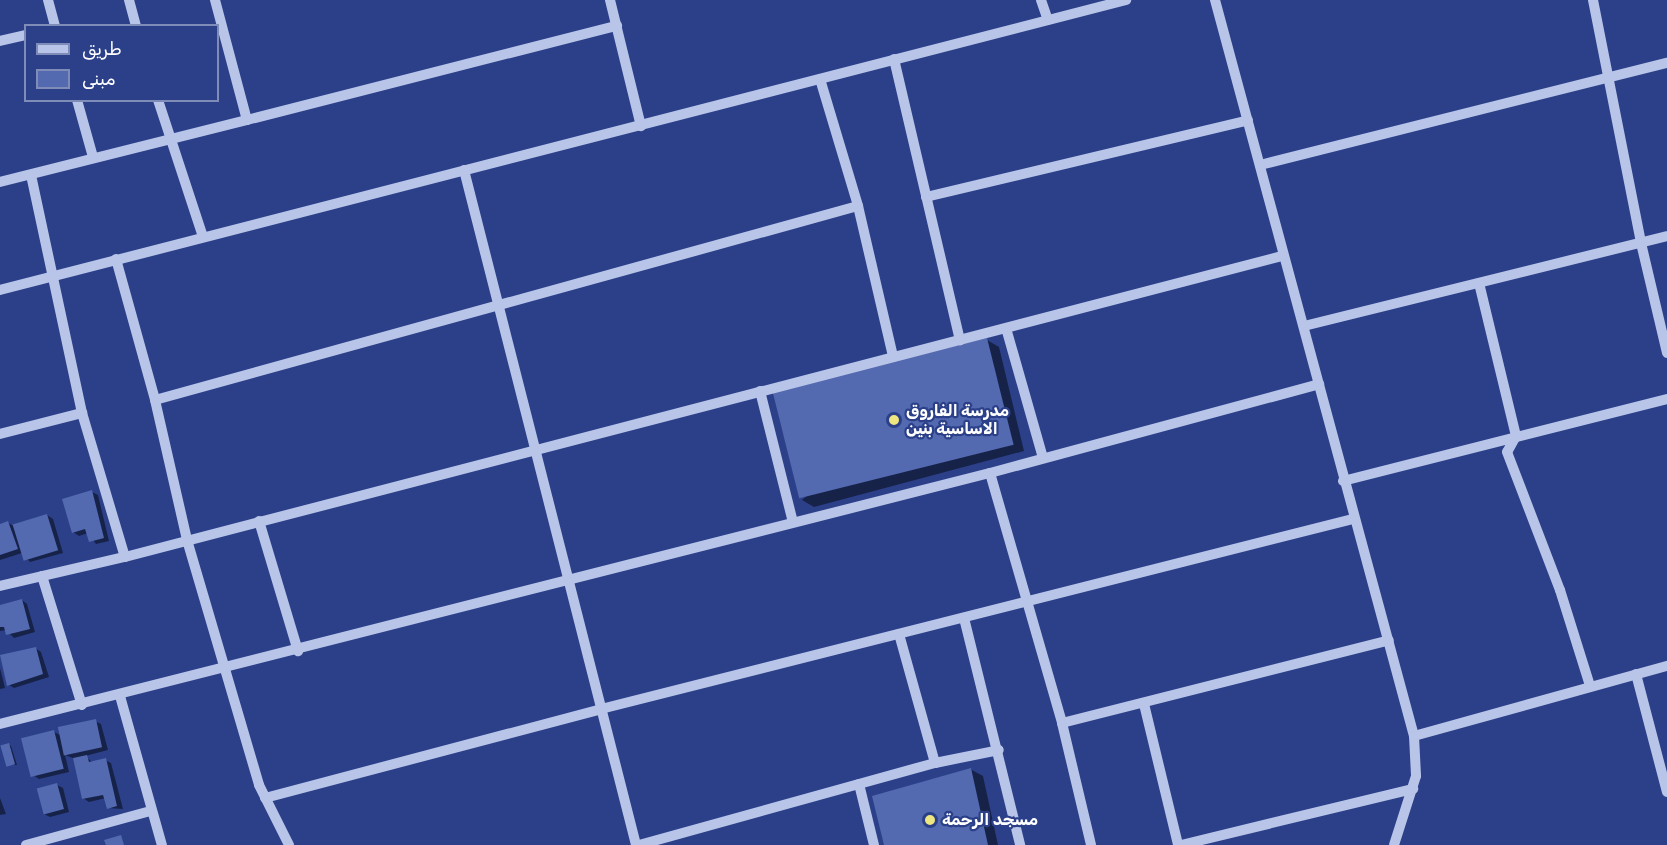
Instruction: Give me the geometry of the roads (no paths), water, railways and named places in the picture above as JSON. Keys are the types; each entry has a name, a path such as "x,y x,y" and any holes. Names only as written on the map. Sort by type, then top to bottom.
{"street":[{"path":"48,0 54,24"},
{"path":"129,0 135,24"},
{"path":"214,0 248,120"},
{"path":"610,0 640,126"},
{"path":"1041,0 1048,20"},
{"path":"0,290 1126,0"},
{"path":"1215,0 1282,256 1304,326 1353,519 1389,640 1414,736 1417,768 1413,789 1394,845"},
{"path":"1593,0 1641,243 1667,353"},
{"path":"0,182 617,26"},
{"path":"0,41 24,35"},
{"path":"894,59 960,340"},
{"path":"1260,165 1667,63"},
{"path":"820,79 858,207 893,357"},
{"path":"78,102 93,157"},
{"path":"159,102 203,237"},
{"path":"926,197 1248,120"},
{"path":"464,170 538,450 601,709 637,845 935,763 999,750"},
{"path":"31,175 82,413 125,557"},
{"path":"155,400 858,207"},
{"path":"1304,326 1667,236"},
{"path":"0,586 125,557 1282,256"},
{"path":"116,259 155,400 187,540 265,798 289,845"},
{"path":"1479,283 1516,436 1507,452 1514,476 1522,487 1560,590 1590,686"},
{"path":"1006,328 1043,458"},
{"path":"0,724 227,670 793,522 990,473 1319,384"},
{"path":"760,391 793,522"},
{"path":"1343,481 1667,399"},
{"path":"0,434 82,413"},
{"path":"990,473 1062,723 1091,845"},
{"path":"265,798 601,709 1353,519"},
{"path":"259,521 298,651"},
{"path":"42,576 82,705"},
{"path":"964,618 999,750 1020,845"},
{"path":"899,634 935,763"},
{"path":"1062,723 1389,640"},
{"path":"1414,736 1667,666"},
{"path":"1636,674 1667,792"},
{"path":"120,696 150,811 162,845"},
{"path":"1144,704 1180,845 1413,789"},
{"path":"859,784 874,845"},
{"path":"26,845 56,841 150,811"}],"place":[{"name":"مدرسة الفاروق الاساسية بنين","path":"894,420"},
{"name":"مسجد الرحمة","path":"930,820"}]}
